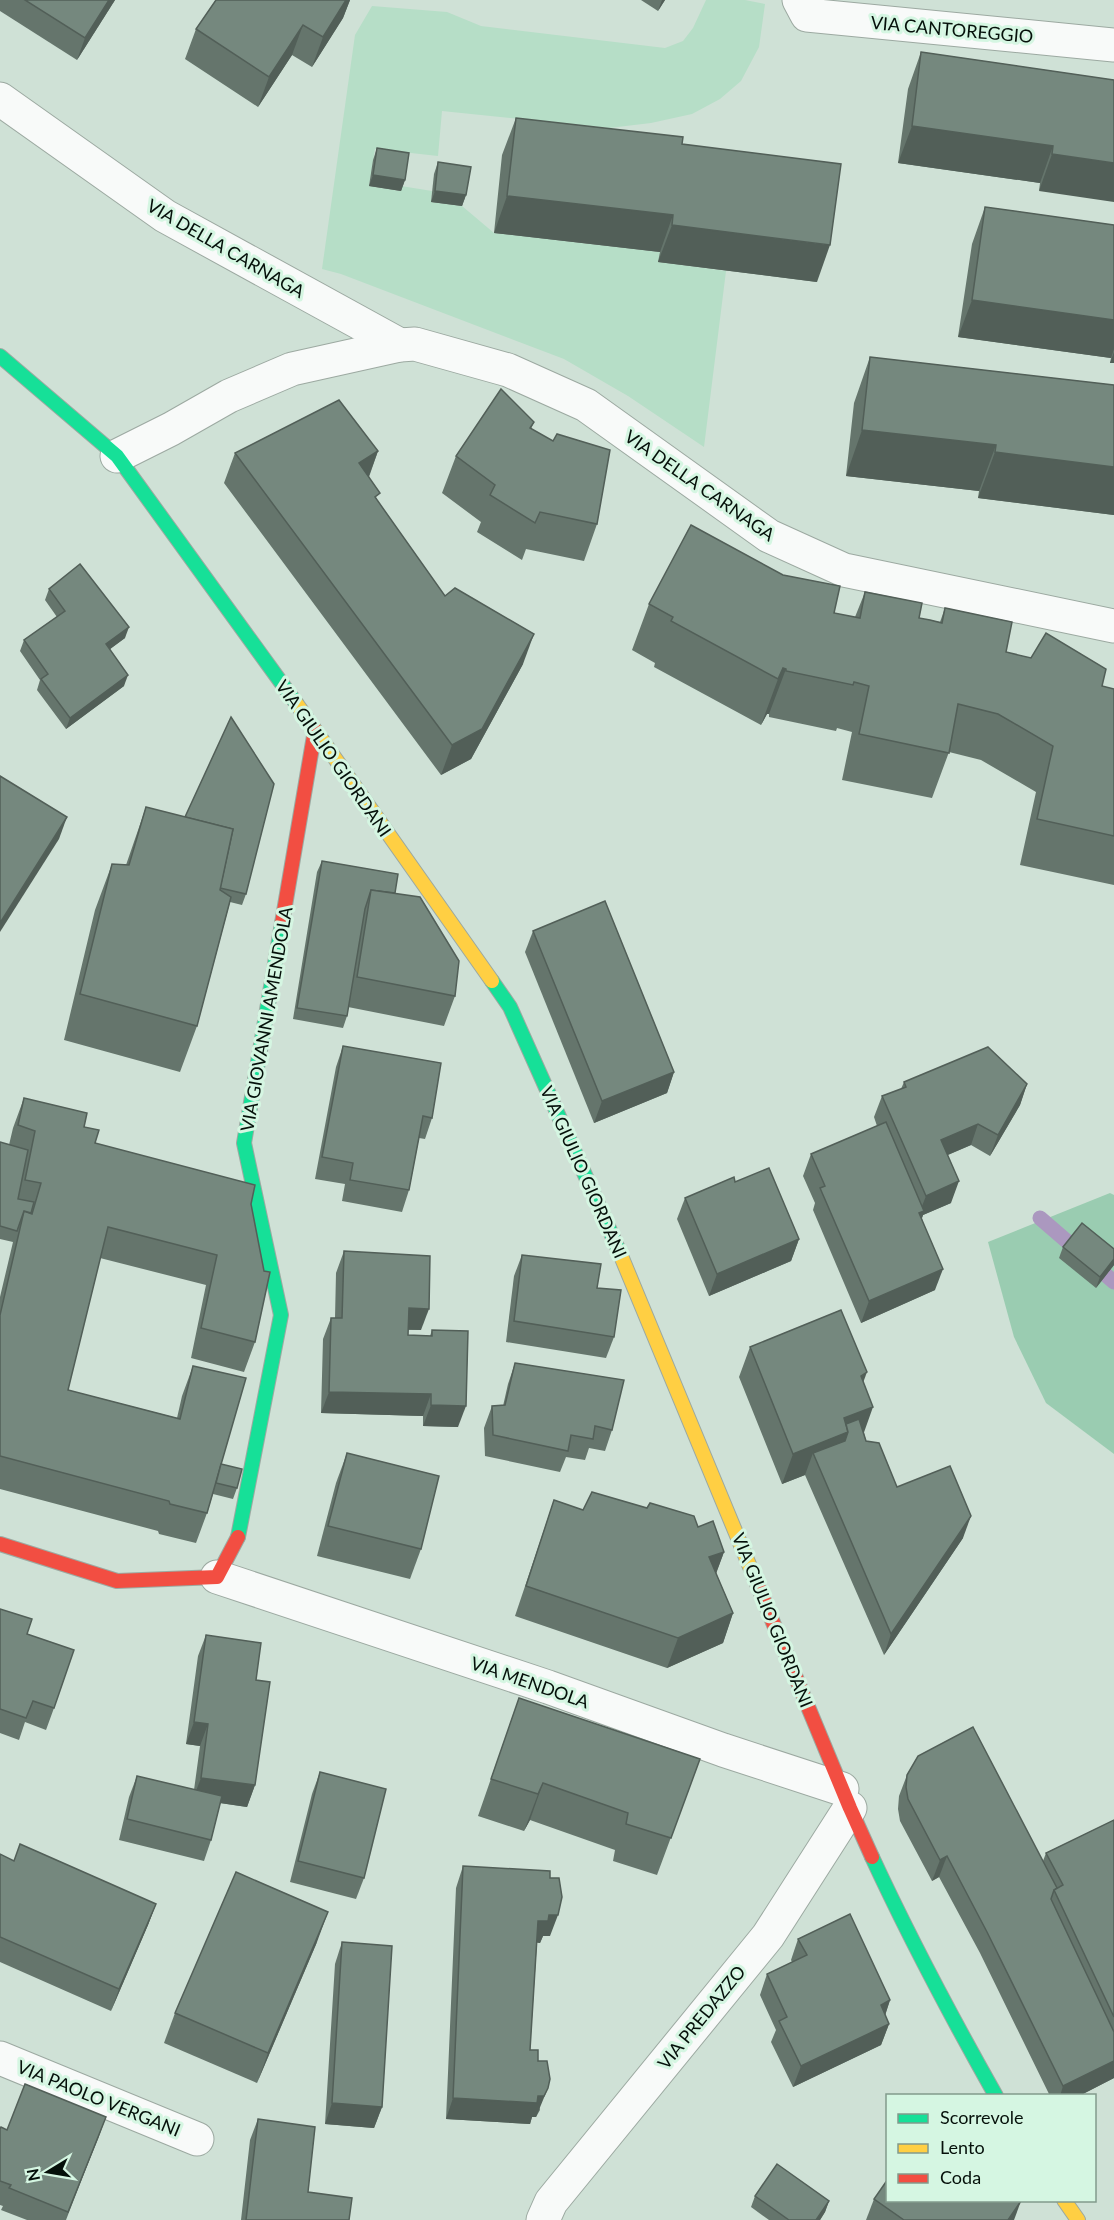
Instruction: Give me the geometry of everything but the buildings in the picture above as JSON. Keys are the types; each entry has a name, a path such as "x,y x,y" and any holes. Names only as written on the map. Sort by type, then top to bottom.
{"street":[{"name":"VIA CANTOREGGIO","path":"799,0 807,15 1114,45"},
{"name":"VIA DELLA CARNAGA","path":"0,99 165,216 400,345"},
{"name":"VIA DELLA CARNAGA","path":"117,456 229,396 292,369 400,345 415,344 508,370 586,405 769,536 844,570 1114,626"},
{"name":"VIA GIULIO GIORDANI","path":"0,356 117,456 315,730 510,1006 604,1214 846,1798 897,1911 958,2030 995,2094"},
{"name":"VIA GIOVANNI AMENDOLA","path":"218,1577 240,1534 281,1315 244,1143 315,730"},
{"path":"0,1544 117,1581 218,1577"},
{"name":"VIA MENDOLA","path":"218,1577 548,1687 774,1767 846,1798"},
{"name":"VIA PREDAZZO","path":"543,2220 550,2202 768,1936 846,1798"},
{"name":"VIA PAOLO VERGANI","path":"0,2058 197,2139"},
{"path":"1065,2202 1078,2220"}],"green space":[{"path":"706,0 745,0 765,4 759,47 741,81 720,99 692,114 651,123 609,128 442,111 438,156 375,149 369,186 400,191 401,186 432,191 431,202 462,206 494,233 660,252 659,262 726,271 704,447 628,396 564,359 341,274 322,269 355,35 372,6 447,12 481,26 665,48 683,41 693,28"},
{"path":"1110,1193 1114,1195 1114,1454 1046,1403 1014,1337 988,1242"}],"waterway":[{"path":"1040,1218 1114,1282"}],"traffic: fast":[{"path":"0,356 117,456 296,703"},
{"path":"238,1537 281,1315 244,1143 282,923"},
{"path":"492,981 510,1007 619,1251"},
{"path":"872,1857 932,1978 995,2094"}],"traffic: slow":[{"path":"296,703 492,981"},
{"path":"619,1251 755,1579"},
{"path":"1065,2202 1078,2220"}],"traffic: jam":[{"path":"282,923 315,730"},
{"path":"0,1544 117,1581 217,1577 238,1537"},
{"path":"755,1579 872,1857"}]}
